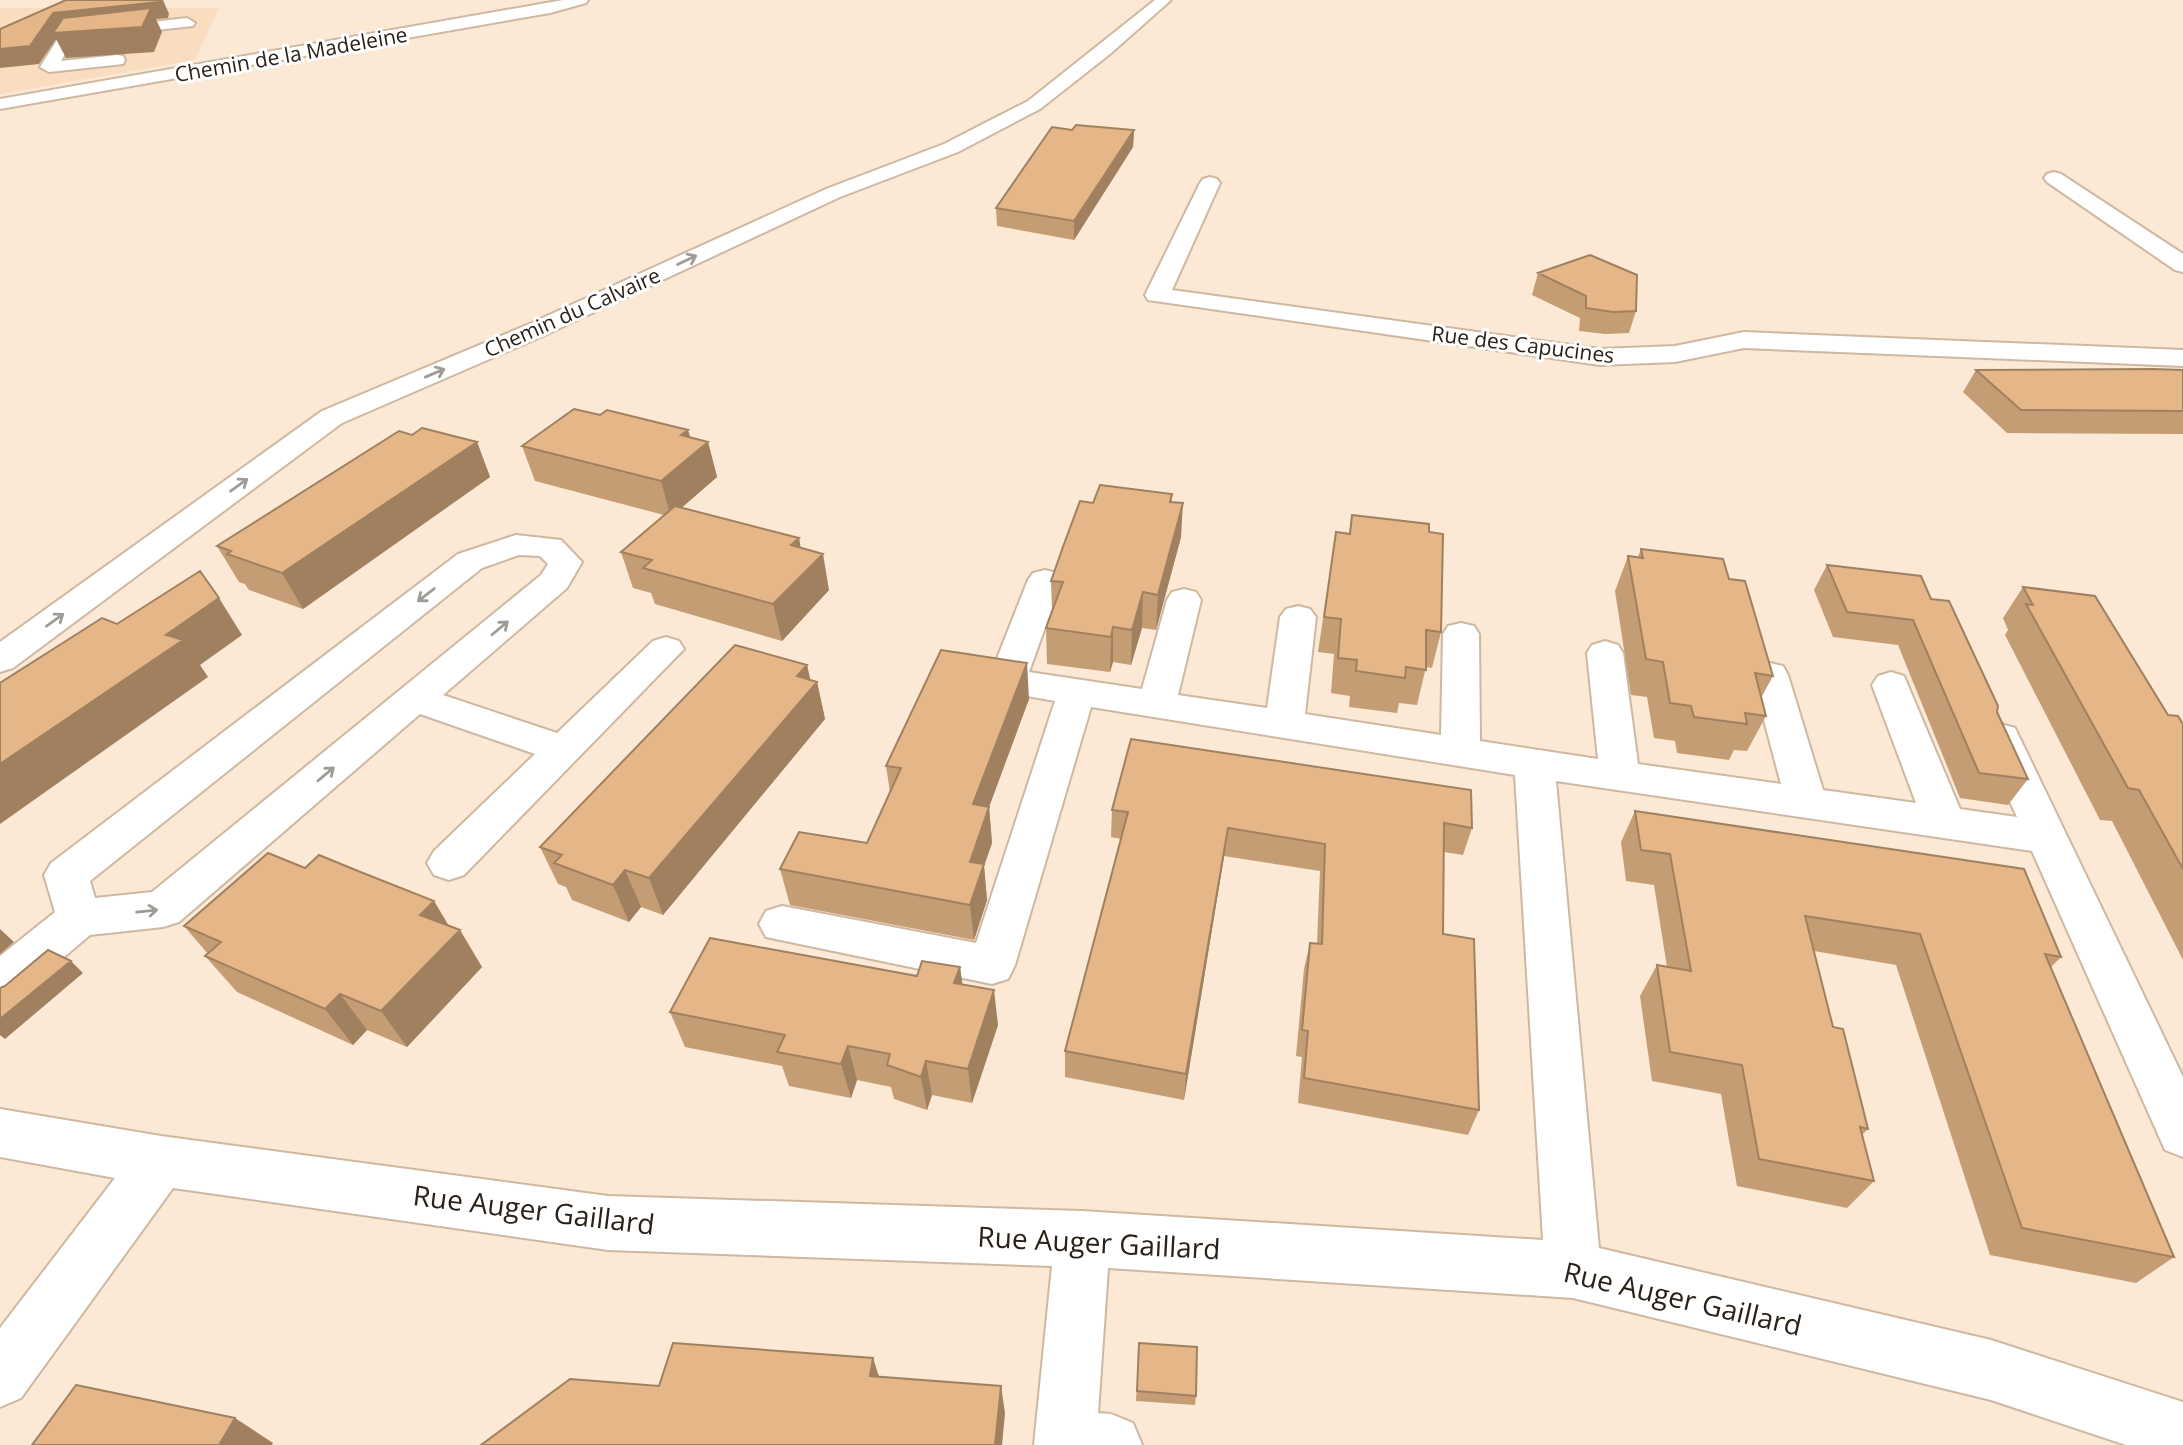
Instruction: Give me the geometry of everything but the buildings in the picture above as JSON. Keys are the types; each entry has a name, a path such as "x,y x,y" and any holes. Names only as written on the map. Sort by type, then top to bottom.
{"street":[{"name":"Chemin de la Madeleine","path":"0,104 183,74 550,8 581,0"},
{"name":"Chemin du Calvaire","path":"0,660 332,417 536,330 833,193 951,148 1034,105 1164,0"},
{"path":"128,58 49,67 68,35 181,17 183,43"},
{"path":"39,79 183,57 183,74"},
{"path":"2054,178 2183,265"},
{"name":"Rue des Capucines","path":"1210,183 1157,295 1601,357 1675,354 1744,340 2183,358"},
{"path":"0,982 79,918 163,909 555,581 565,562 549,547 516,545 470,561 66,875 79,918"},
{"path":"1045,580 991,678 1534,764 2045,837"},
{"path":"1157,705 1184,600"},
{"path":"1284,725 1298,617"},
{"path":"1460,752 1461,634"},
{"path":"449,863 666,649"},
{"path":"1605,653 1619,776"},
{"path":"1770,675 1806,802"},
{"path":"1891,685 1944,821"},
{"path":"782,925 992,965 1077,692"},
{"path":"416,699 563,749"},
{"path":"2000,736 2183,1133"},
{"path":"1534,764 1573,1270"},
{"name":"Rue Auger Gaillard","path":"0,1133 161,1161 608,1223 1082,1239 1573,1270 1991,1370 2183,1433"},
{"path":"0,1377 161,1161"},
{"path":"1080,1444 1082,1239"}],"shaded area":[{"path":"0,8 219,8 195,60 0,94"}]}
